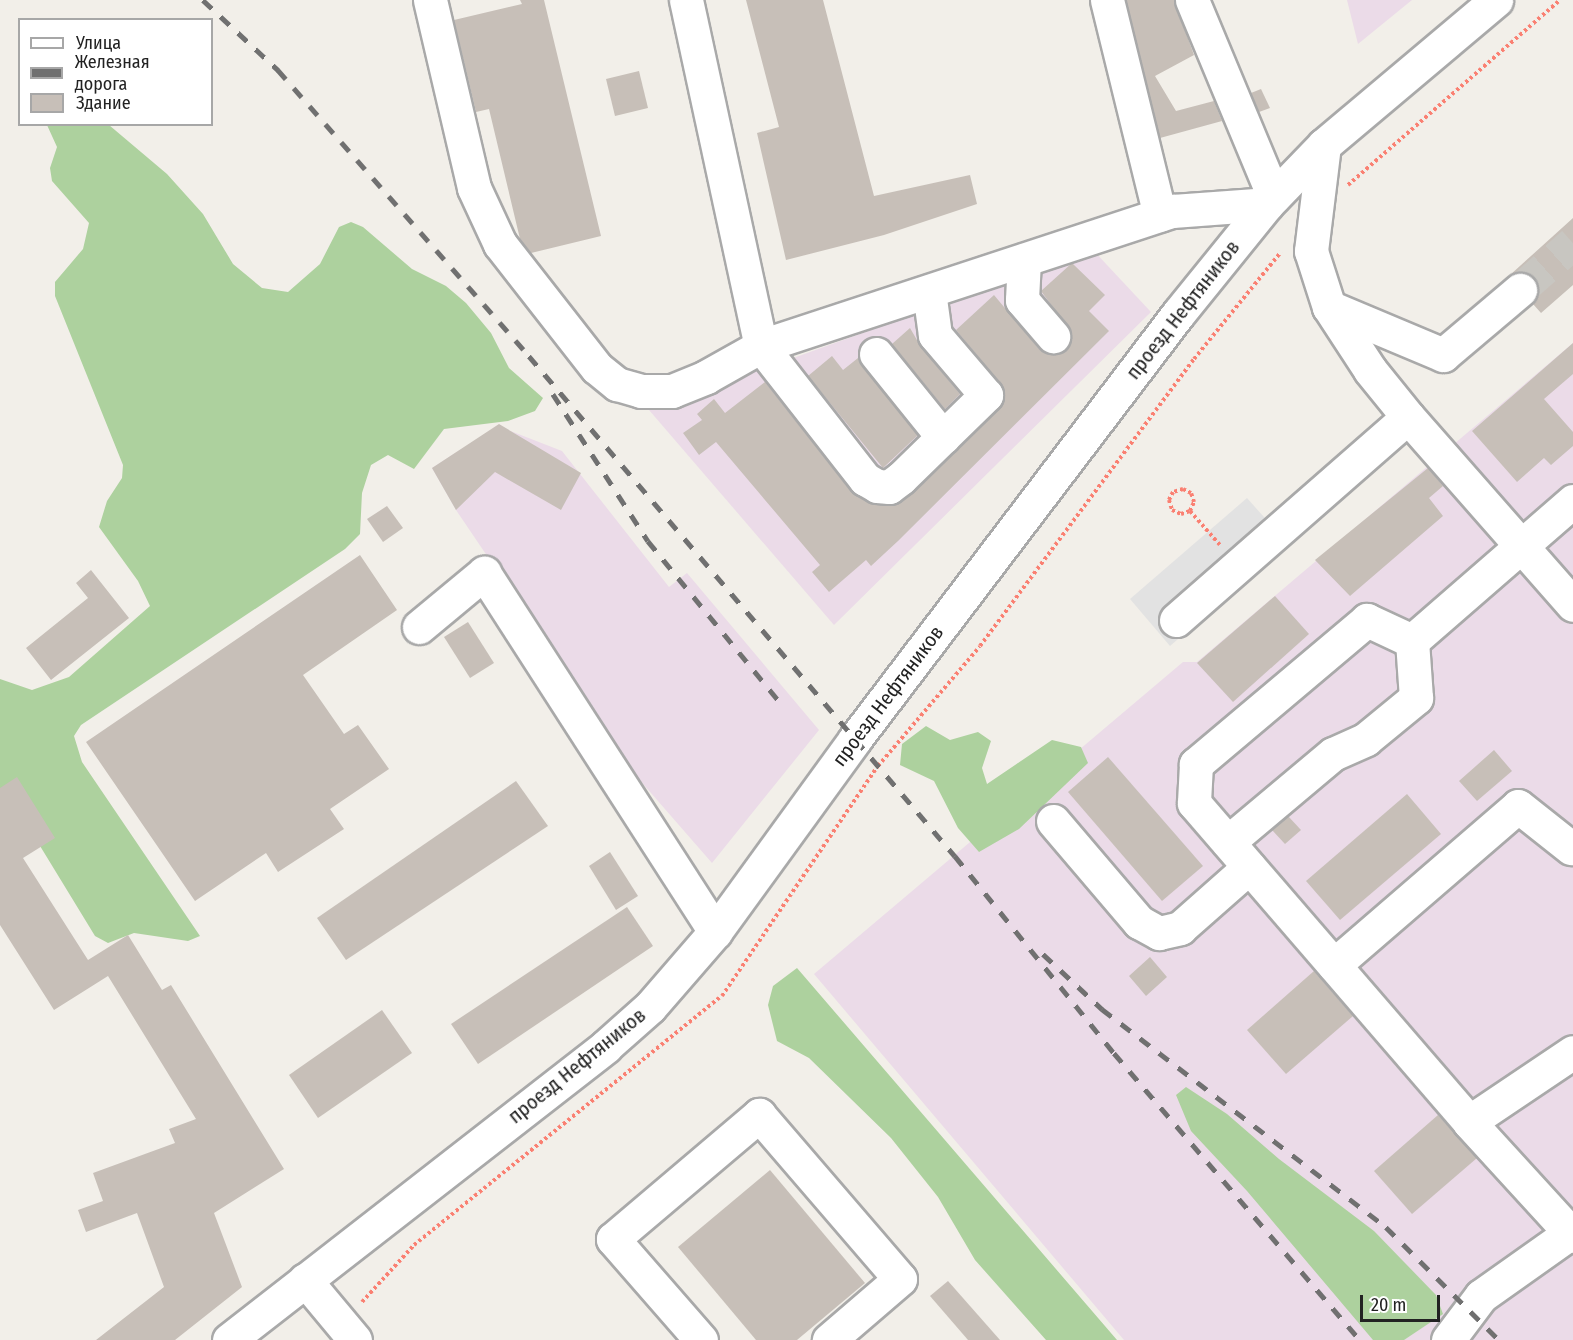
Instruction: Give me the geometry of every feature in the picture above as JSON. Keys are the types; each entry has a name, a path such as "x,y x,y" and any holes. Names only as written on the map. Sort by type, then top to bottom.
{"street":[{"path":"430,0 474,188 500,244 597,368 617,384 641,390 672,391 706,377 761,346 1160,215 1270,200 1192,0"},
{"path":"686,0 761,346 866,479 878,486 890,487 901,478 986,395 935,335 930,291"},
{"path":"1107,0 1160,215"},
{"name":"проезд Нефтяников","path":"229,1340 606,1046 650,1007 715,932 855,738 1270,200 1324,145 1496,0"},
{"path":"1324,145 1311,252 1329,307 1370,370 1408,417 1573,606"},
{"path":"1024,260 1022,300 1053,336"},
{"path":"1329,307 1443,355 1520,290"},
{"path":"876,354 944,437"},
{"path":"1176,620 1408,417"},
{"path":"1412,641 1573,501"},
{"path":"420,627 484,573 715,932"},
{"path":"1412,641 1367,620 1196,764 1194,803 1469,1122 1571,1235 1481,1296 1448,1340"},
{"path":"1053,821 1139,922 1159,933 1180,928 1239,854 1332,754 1366,740 1416,698 1412,641"},
{"path":"1334,965 1518,806 1572,849"},
{"path":"1469,1122 1573,1052"},
{"path":"701,1340 613,1239 759,1115 900,1279 829,1340"},
{"path":"305,1280 348,1332"}],"path":[{"path":"1316,214 1560,0"},
{"path":"348,1332 414,1245 722,996 878,766 980,646 1194,359 1286,246"},
{"path":"1182,489 1191,493 1194,502 1190,511 1181,514 1172,510 1170,500 1173,492 1182,489"},
{"path":"1190,511 1238,566"}],"shaded area":[{"path":"1347,0 1412,0 1358,44"},
{"path":"1093,250 1151,312 834,625 649,410"},
{"path":"1573,343 1573,1340 1124,1340 814,974 1183,662 1197,662"},
{"path":"498,426 562,451 669,587 687,573 819,730 712,863 637,777 456,510 432,468"},
{"path":"1247,498 1288,544 1170,646 1130,599"}],"green space":[{"path":"47,126 110,126 167,174 203,214 233,264 262,288 288,292 320,264 339,227 351,222 363,227 412,269 446,286 466,303 491,333 509,368 543,398 535,411 508,421 444,429 414,469 388,455 371,465 362,493 360,534 345,549 81,725 74,736 82,762 200,936 188,941 134,933 108,943 95,936 37,841 0,815 0,679 32,690 69,677 150,606 138,581 99,527 107,501 122,478 123,465 55,296 55,282 83,249 89,223 52,181 50,168 57,147"},
{"path":"926,726 950,740 978,732 991,741 982,768 987,784 1052,740 1081,747 1088,763 1019,829 979,852 958,828 934,781 900,765 902,744"},
{"path":"797,968 1117,1340 1046,1340 975,1260 938,1197 891,1138 809,1058 777,1041 768,1005 773,986"},
{"path":"1186,1087 1227,1114 1279,1159 1374,1231 1436,1295 1443,1314 1404,1340 1373,1340 1247,1191 1191,1131 1176,1095"}],"building":[{"path":"520,0 544,0 601,236 531,253 520,239 489,109 476,112 454,20 522,4"},
{"path":"746,0 823,0 874,196 970,175 977,204 884,235 786,260 757,133 779,127"},
{"path":"1126,0 1174,0 1194,55 1155,76 1176,111 1214,101 1222,121 1160,138"},
{"path":"639,71 648,108 615,116 606,79"},
{"path":"1261,89 1270,108 1259,112 1251,93"},
{"path":"1573,218 1573,285 1541,313 1533,304 1538,287 1535,278 1526,272 1510,275"},
{"path":"1072,263 1105,295 1089,311 1109,331 898,541 871,566 866,560 829,592 812,572 820,565 716,442 699,455 683,433 702,420 697,414 714,399 725,413 765,382 851,491 875,505 900,502 1004,401 1000,383 956,330 994,295 1039,349 1047,354 1065,351 1071,332 1041,291"},
{"path":"910,328 921,347 960,394 945,409 892,344"},
{"path":"1573,343 1573,374 1544,399 1573,432 1573,446 1551,465 1544,458 1517,482 1472,431"},
{"path":"832,356 843,370 858,358 918,435 883,468 808,376"},
{"path":"499,424 581,473 561,510 495,472 456,510 432,468"},
{"path":"1428,468 1443,486 1429,498 1443,516 1350,596 1315,560"},
{"path":"387,506 403,528 383,542 367,519"},
{"path":"360,555 397,610 303,675 344,734 358,725 389,769 330,809 344,829 278,872 266,853 195,901 86,742"},
{"path":"91,570 129,618 51,680 26,648 88,598 76,583"},
{"path":"1275,596 1309,634 1233,702 1197,663"},
{"path":"468,622 494,663 470,678 444,637"},
{"path":"1494,750 1512,771 1477,801 1459,781"},
{"path":"1108,757 1203,866 1162,901 1068,792"},
{"path":"17,777 55,838 23,858 88,960 128,935 162,990 171,985 284,1169 214,1213 242,1287 175,1340 96,1340 164,1287 137,1213 86,1232 78,1210 103,1201 93,1173 175,1143 169,1129 196,1119 108,976 54,1010 0,925 0,788"},
{"path":"516,781 548,826 346,960 317,918"},
{"path":"1407,794 1441,834 1340,920 1306,881"},
{"path":"1288,816 1301,830 1285,844 1272,830"},
{"path":"610,852 638,896 616,910 589,866"},
{"path":"627,907 653,946 478,1064 451,1024"},
{"path":"1150,957 1167,977 1146,996 1129,976"},
{"path":"1314,971 1353,1016 1286,1074 1247,1030"},
{"path":"382,1010 412,1053 318,1118 289,1075"},
{"path":"1438,1115 1477,1158 1412,1214 1374,1171"},
{"path":"770,1170 865,1283 797,1340 756,1340 678,1247"},
{"path":"948,1281 1000,1340 968,1340 930,1296"}],"tunnel":[{"path":"1520,290 1573,243"}],"railway":[{"path":"203,0 278,70 529,356 955,856 1114,1053 1360,1340"},
{"path":"553,394 648,541 783,706"},
{"path":"1043,954 1102,1009 1386,1227 1499,1340"}]}
